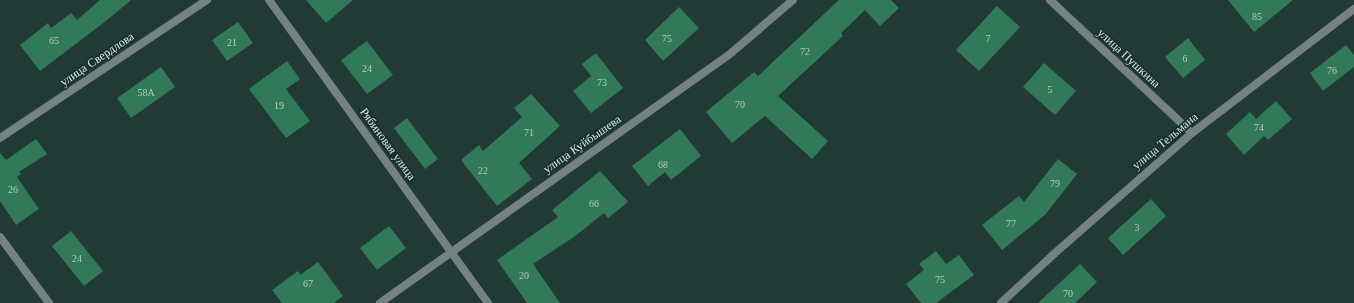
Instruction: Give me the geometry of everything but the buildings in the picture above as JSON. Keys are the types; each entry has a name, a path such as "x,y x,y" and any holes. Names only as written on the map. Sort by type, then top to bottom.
{"street":[{"name":"улица Свердлова","path":"0,138 207,0"},
{"name":"Рябиновая улица","path":"269,0 452,251 488,303"},
{"name":"улица Куйбышева","path":"380,303 730,54 793,0"},
{"name":"улица Пушкина","path":"1050,0 1192,133"},
{"name":"улица Тельмана","path":"1001,303 1055,253 1192,133 1354,9"},
{"path":"0,237 49,303"}]}
